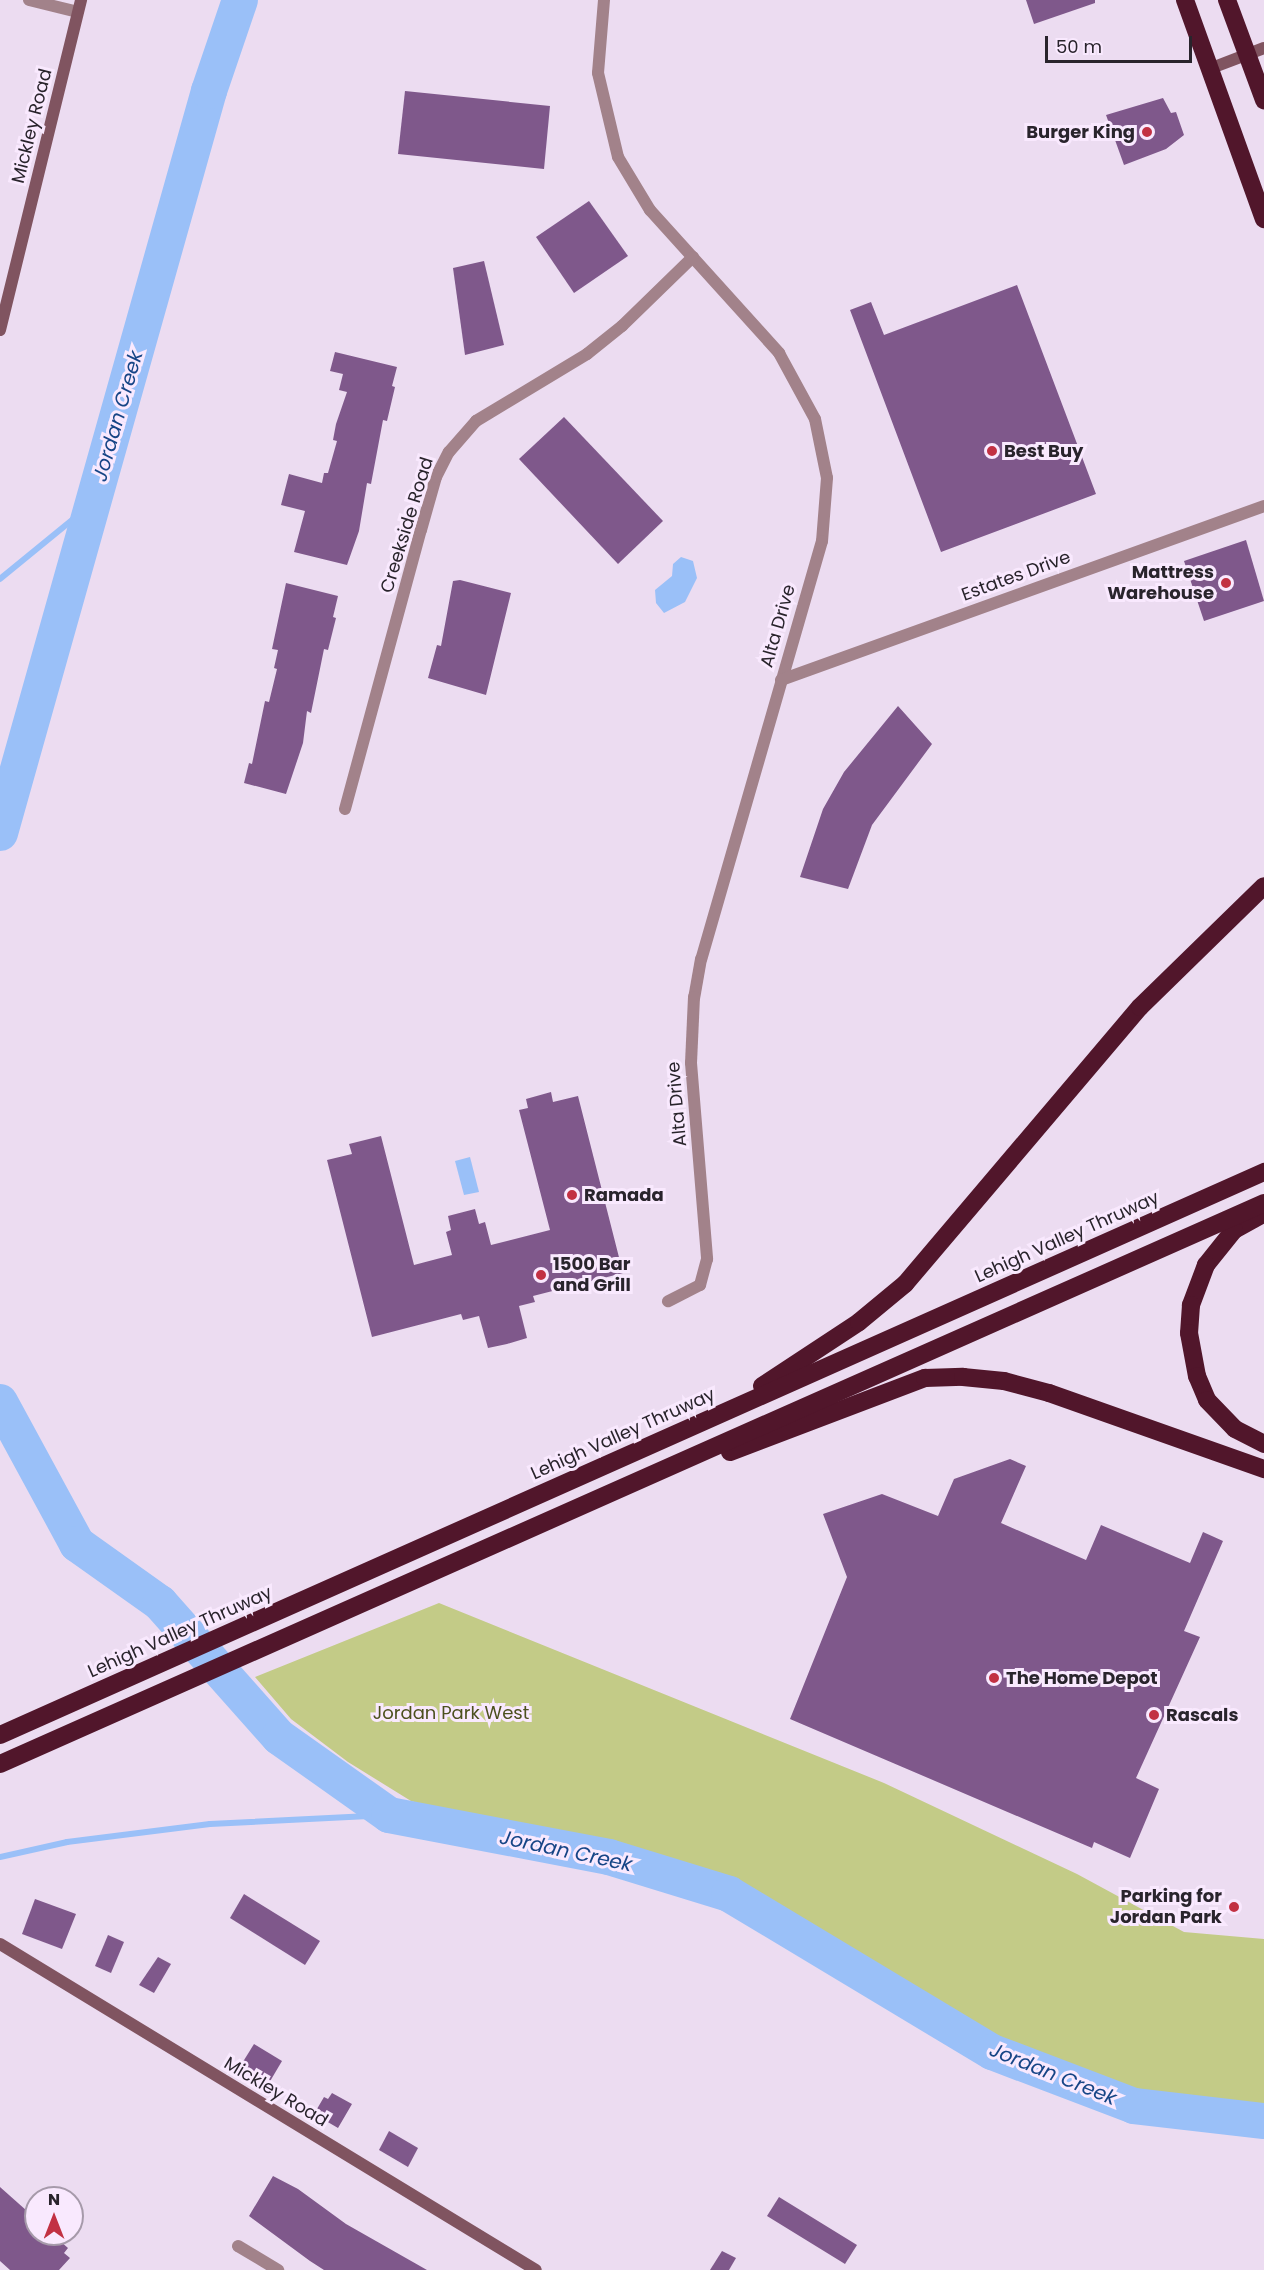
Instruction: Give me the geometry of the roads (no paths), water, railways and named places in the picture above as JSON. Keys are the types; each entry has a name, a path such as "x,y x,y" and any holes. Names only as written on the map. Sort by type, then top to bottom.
{"highway":[{"path":"1185,0 1264,219"},
{"path":"1227,0 1256,51 1264,100"},
{"path":"719,1414 859,1322 905,1284 1140,1007 1264,886"},
{"name":"Lehigh Valley Thruway","path":"0,1735 1264,1172"},
{"path":"0,1764 1264,1203"},
{"path":"1264,1213 1234,1230 1206,1265 1194,1292 1189,1333 1197,1376 1207,1400 1235,1429 1264,1444"},
{"path":"548,1520 925,1378 984,1378 1026,1386 1264,1469"}],"street":[{"path":"28,0 79,6"},
{"name":"Alta Drive","path":"604,0 598,73 618,157 650,210 779,353 802,388 824,450 827,501 822,541 701,959 694,997 691,1063 707,1239 705,1276 693,1292 668,1301"},
{"name":"Mickley Road","path":"0,330 79,6"},
{"path":"1209,69 1256,51"},
{"name":"Creekside Road","path":"345,809 436,477 449,452 476,421 587,354 622,326 693,257"},
{"name":"Estates Drive","path":"781,680 1264,506"},
{"name":"Mickley Road","path":"0,1944 536,2270"},
{"path":"238,2246 278,2270"}],"water":[{"path":"681,557 693,561 697,578 685,602 664,613 656,603 655,590 672,576 673,564"},
{"path":"470,1157 479,1192 464,1195 455,1161"}],"waterway":[{"name":"Jordan Creek","path":"0,833 209,91 240,0"},
{"path":"0,579 94,502"},
{"name":"Jordan Creek","path":"0,1402 77,1544 160,1603 279,1737 389,1815 609,1857 729,1894 992,2052 1134,2106 1264,2121"},
{"path":"0,1857 67,1842 210,1824 389,1815"}],"place":[{"name":"Burger King","path":"1147,132"},
{"name":"Best Buy","path":"992,451"},
{"name":"Mattress Warehouse","path":"1226,583"},
{"name":"Ramada","path":"572,1195"},
{"name":"1500 Bar and Grill","path":"541,1275"},
{"name":"The Home Depot","path":"994,1678"},
{"name":"Rascals","path":"1154,1715"},
{"name":"Parking for Jordan Park","path":"1234,1907"}],"park label":[{"name":"Jordan Park West","path":"451,1713"}]}
